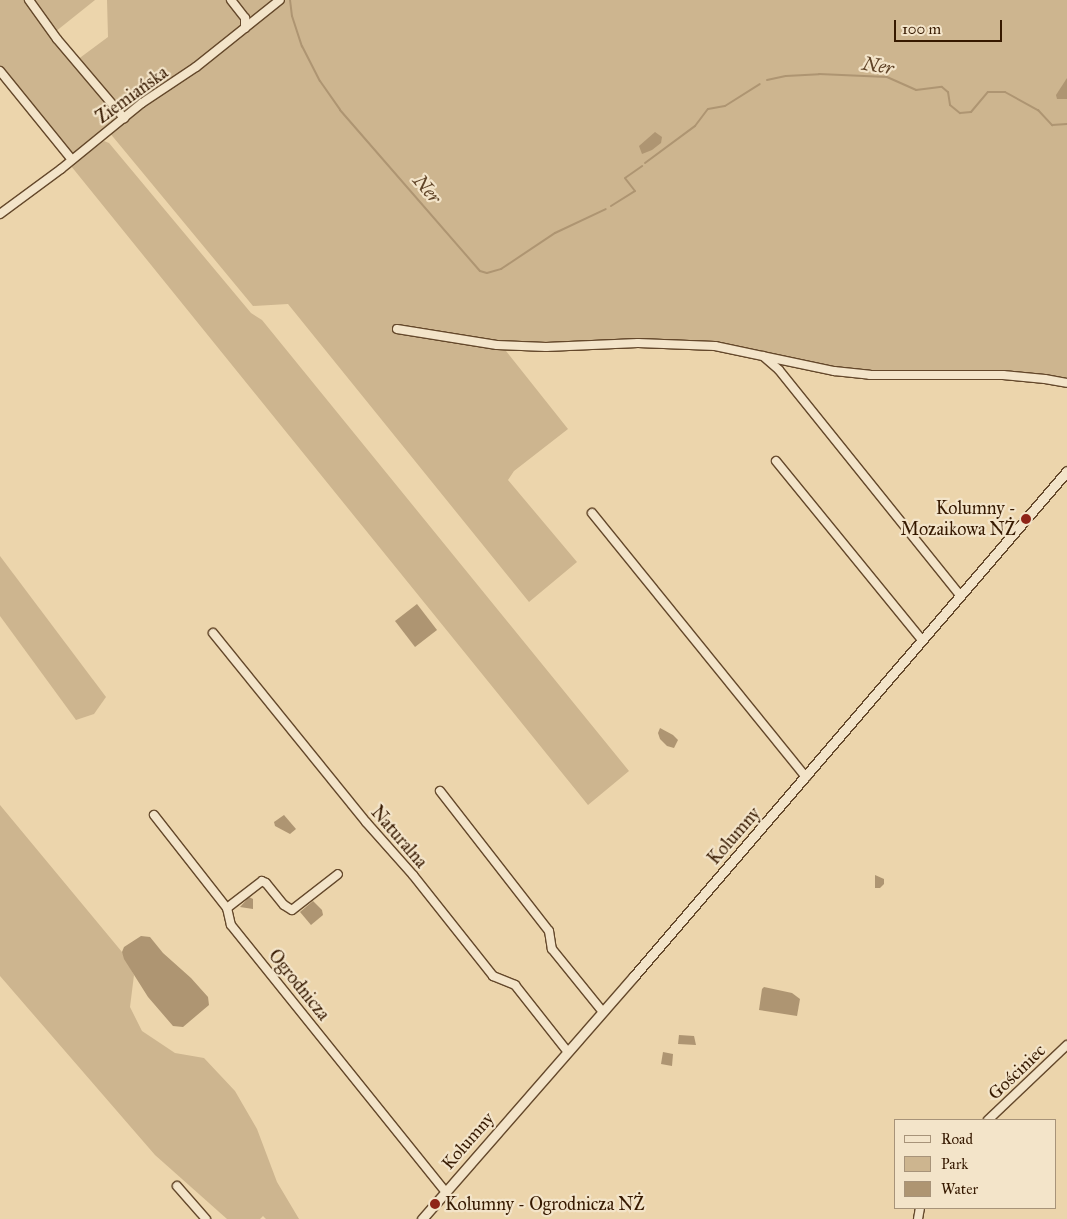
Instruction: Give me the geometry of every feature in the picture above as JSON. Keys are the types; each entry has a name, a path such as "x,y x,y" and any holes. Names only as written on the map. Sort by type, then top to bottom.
{"street":[{"path":"29,0 58,39 124,118"},
{"path":"230,0 245,18 245,28"},
{"name":"Ziemiańska","path":"0,214 124,118 196,67 280,0"},
{"path":"0,71 72,160"},
{"path":"397,329 497,345 546,347 638,343 708,345 786,359 834,371 870,375 1004,375 1044,378 1067,383"},
{"path":"764,356 779,370 960,595"},
{"path":"776,460 922,640"},
{"name":"Kolumny","path":"422,1219 806,777 1067,471"},
{"path":"592,513 806,777"},
{"name":"Naturalna","path":"213,633 360,815 413,875 494,976 516,985 568,1052"},
{"path":"440,792 549,931 552,949 603,1012"},
{"name":"Ogrodnicza","path":"154,815 227,908 231,925 446,1192"},
{"path":"227,908 262,881 266,882 284,905 292,910 338,874"},
{"name":"Gościniec","path":"989,1119 1067,1045"},
{"path":"177,1186 206,1219"}],"green space":[{"path":"0,0 26,0 77,60 108,37 107,0 1067,0 1067,382 859,372 726,346 502,346 568,429 514,471 508,480 577,562 529,602 288,304 253,306 109,132 68,160 0,76"},
{"path":"33,0 95,0 55,32"},
{"path":"104,141 109,143 251,313 262,320 629,771 588,805 71,166"},
{"path":"0,556 106,697 94,714 76,720 0,616"},
{"path":"0,805 122,952 134,975 130,1007 142,1031 175,1053 204,1058 235,1091 257,1129 277,1182 299,1219 266,1219 263,1216 260,1219 227,1219 155,1155 0,976"}],"water":[{"path":"1067,78 1067,99 1057,99 1056,95"},
{"path":"655,132 662,137 661,143 652,150 642,154 639,146"},
{"path":"417,604 437,630 415,647 395,621"},
{"path":"660,728 678,740 674,748 667,746 660,739 658,733"},
{"path":"284,815 296,829 290,834 275,826 274,822"},
{"path":"875,875 884,879 884,884 880,888 875,888"},
{"path":"249,897 253,899 253,909 240,907"},
{"path":"313,901 322,910 323,915 311,925 300,912"},
{"path":"141,936 150,937 163,953 191,978 208,997 209,1005 183,1027 173,1026 148,997 124,959 122,952 124,947"},
{"path":"764,987 792,993 800,999 797,1016 759,1010 762,989"},
{"path":"679,1035 694,1036 696,1045 678,1044"},
{"path":"663,1052 673,1054 672,1066 661,1064"}],"waterway":[{"name":"Ner","path":"290,0 292,16 302,46 320,81 340,110 480,271 487,273 501,269 555,233 606,209"},
{"name":"Ner","path":"767,80 786,76 819,74 887,77 916,90 942,87 948,92 950,105 960,113 971,112 988,92 1005,92 1038,110 1052,125 1067,124"},
{"name":"Ner","path":"645,163 695,126 708,109 725,106 760,84"},
{"name":"Ner","path":"611,206 635,191 625,178 642,166"}],"place":[{"name":"Kolumny - Mozaikowa NŻ","path":"1026,519"},
{"name":"Kolumny - Ogrodnicza NŻ","path":"435,1204"}]}
